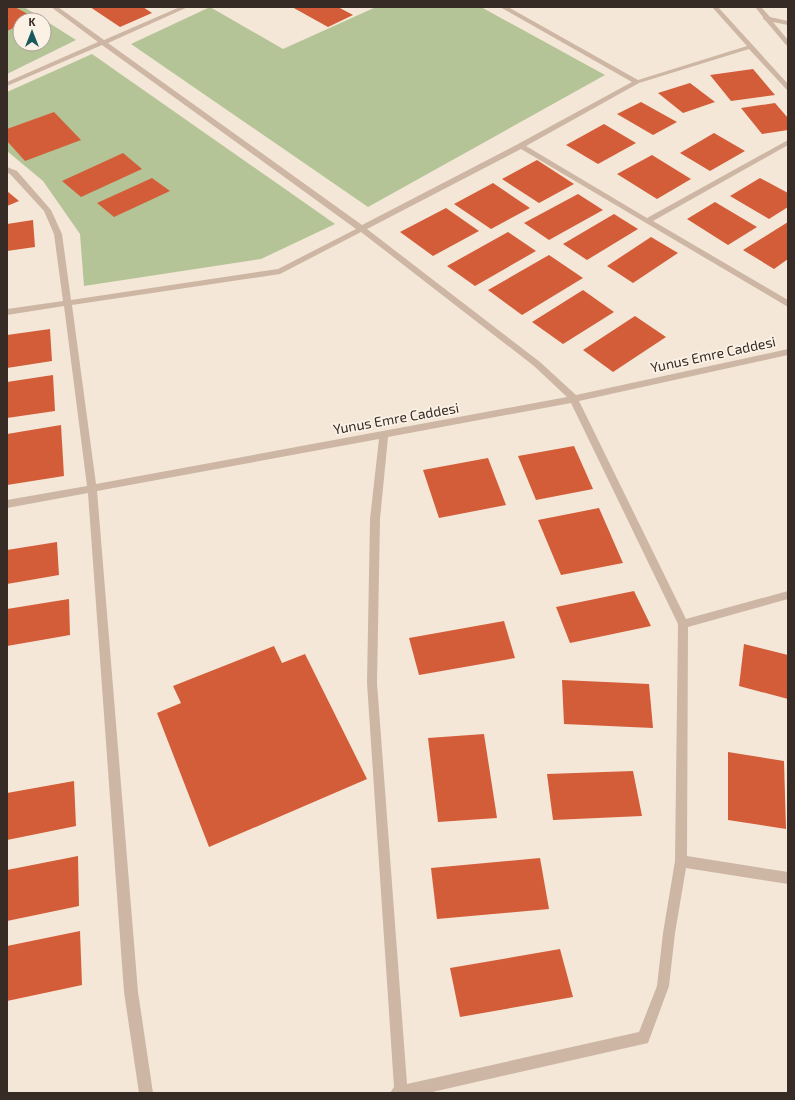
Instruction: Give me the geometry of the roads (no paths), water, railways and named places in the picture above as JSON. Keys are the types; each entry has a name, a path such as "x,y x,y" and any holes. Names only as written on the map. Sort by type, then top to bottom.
{"street":[{"path":"54,7 360,228 537,364 574,398 683,624 681,861 669,934 663,986 643,1038 399,1093 372,683 375,518 384,434"},
{"path":"7,84 185,7"},
{"path":"503,7 637,82"},
{"path":"715,7 788,88"},
{"path":"758,7 765,18 788,44"},
{"path":"765,18 788,23"},
{"path":"7,312 280,271 360,228 521,146 637,82 750,47"},
{"path":"647,221 788,142"},
{"path":"521,146 788,304"},
{"path":"7,169 14,173 47,210 58,234 92,488 132,992 146,1093"},
{"name":"Yunus Emre Caddesi","path":"7,504 574,398 788,352"},
{"path":"683,624 788,595"},
{"path":"681,861 788,878"}]}
